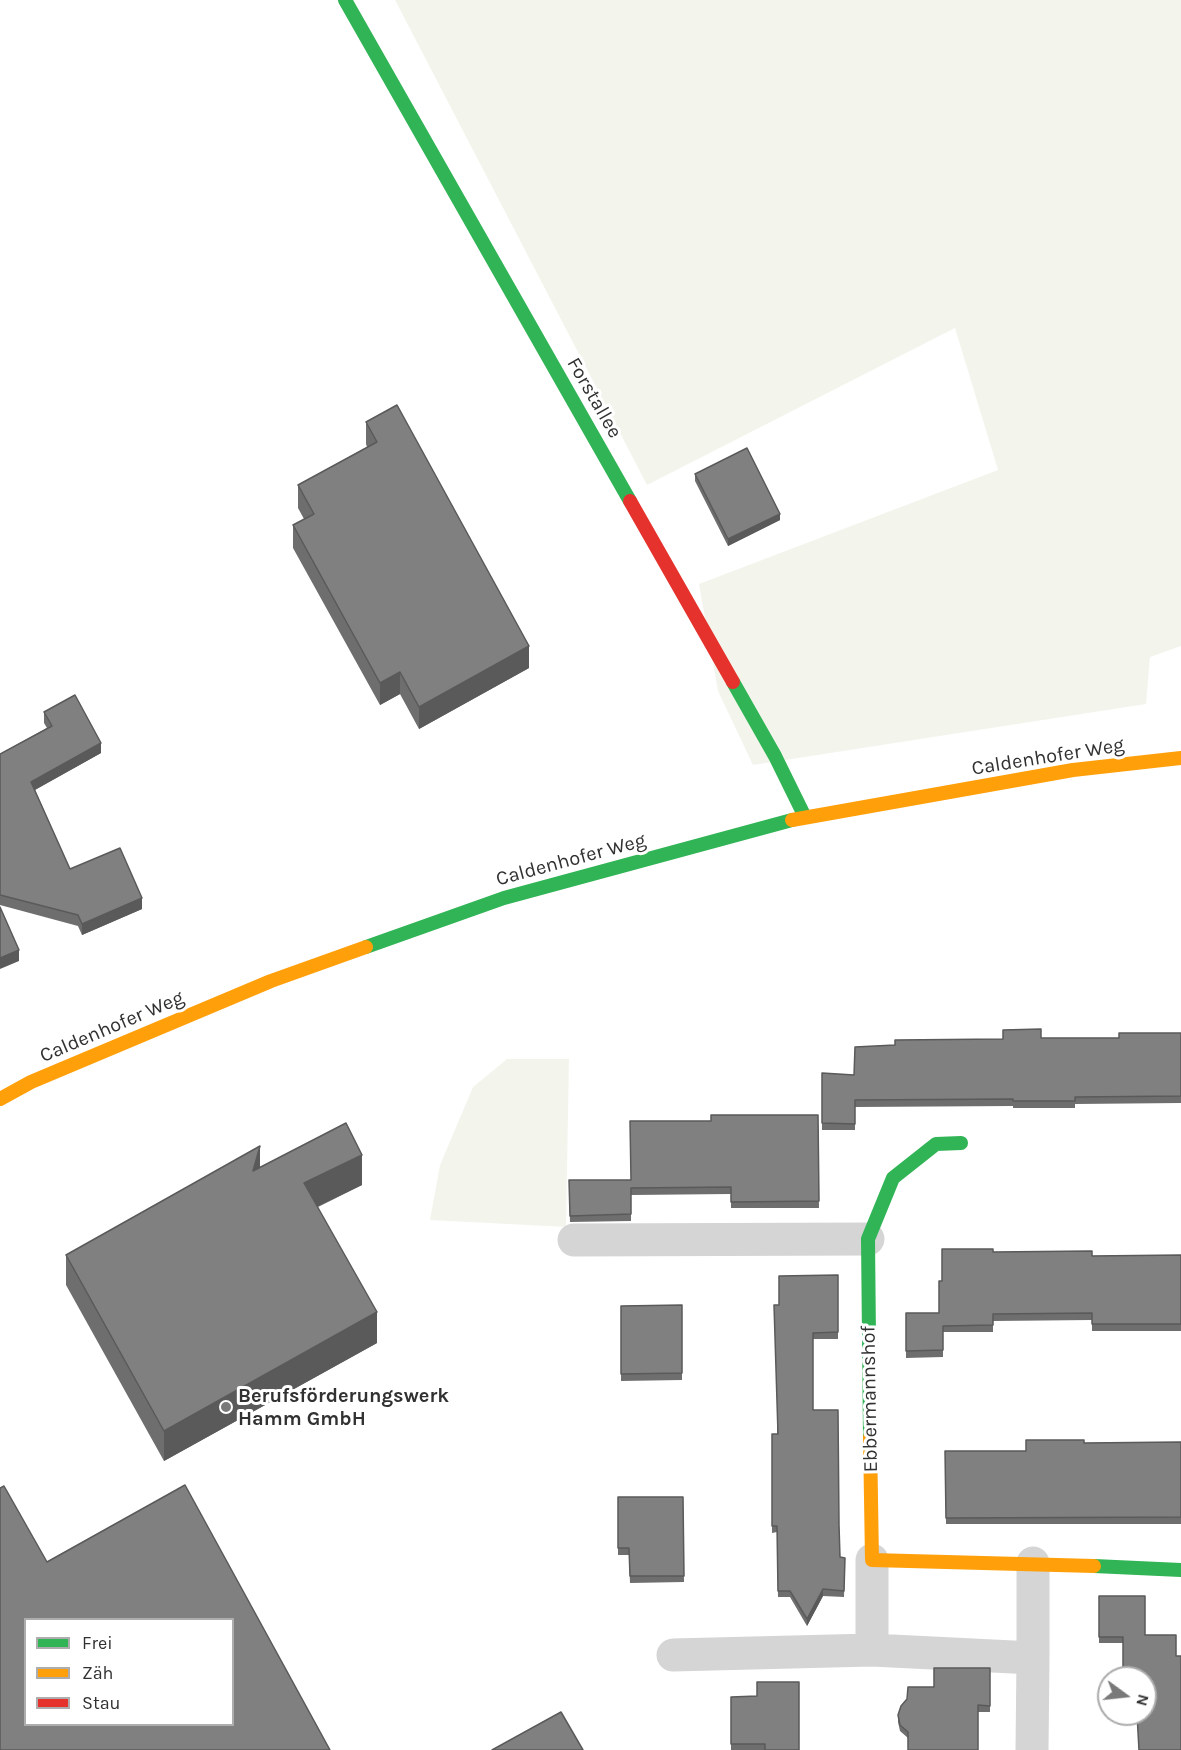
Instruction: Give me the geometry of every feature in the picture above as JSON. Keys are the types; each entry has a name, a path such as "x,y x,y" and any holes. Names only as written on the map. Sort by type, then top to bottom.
{"street":[{"name":"Forstallee","path":"345,0 763,735 805,817"},
{"name":"Caldenhofer Weg","path":"0,1099 31,1082 270,981 504,898 805,817 1073,770 1181,758"},
{"name":"Ebbermannshof","path":"872,1650 868,1239 893,1178 936,1144 961,1143"},
{"path":"574,1240 868,1239"},
{"path":"872,1560 1033,1563 1181,1570"},
{"path":"1032,1750 1033,1563"},
{"path":"673,1655 872,1650 1033,1658"}],"shaded area":[{"path":"395,0 1181,0 1181,646 1150,657 1146,704 753,765 718,691 699,584 998,470 955,328 647,485"},
{"path":"507,1059 569,1059 566,1227 430,1220 440,1165 473,1087"}],"building":[{"path":"397,405 529,646 419,707 400,672 380,683 293,525 314,514 298,485 377,442 366,422"},
{"path":"747,448 780,514 728,539 695,474"},
{"path":"75,695 101,743 31,782 70,869 120,848 142,898 82,924 78,915 0,895 0,754 52,726 44,712"},
{"path":"0,907 19,950 0,958"},
{"path":"1041,1029 1041,1038 1119,1038 1119,1033 1181,1033 1181,1096 1075,1097 1075,1101 855,1100 855,1124 822,1123 822,1073 854,1075 855,1047 895,1045 895,1040 1003,1039 1003,1030"},
{"path":"711,1115 818,1115 819,1201 731,1202 731,1187 631,1188 631,1214 570,1216 569,1180 631,1180 630,1121 711,1121"},
{"path":"346,1123 362,1155 304,1183 377,1312 164,1431 66,1255 260,1146 253,1171"},
{"path":"942,1249 993,1249 993,1252 1092,1251 1092,1256 1181,1255 1181,1324 1092,1324 1092,1313 993,1314 993,1325 943,1326 943,1350 906,1351 906,1313 939,1313"},
{"path":"838,1275 838,1332 813,1333 813,1410 838,1410 840,1557 845,1558 844,1591 823,1589 807,1619 790,1591 778,1591 777,1526 772,1526 772,1434 778,1434 774,1305 779,1305 779,1276"},
{"path":"682,1305 682,1373 621,1374 621,1306"},
{"path":"1026,1440 1084,1440 1084,1443 1181,1442 1181,1517 946,1518 945,1451 1026,1451"},
{"path":"185,1485 330,1750 0,1750 0,1488 4,1486 47,1562"},
{"path":"618,1497 683,1497 684,1576 630,1576 629,1548 618,1548"},
{"path":"1099,1596 1145,1596 1145,1635 1176,1635 1176,1656 1181,1656 1181,1750 1139,1750 1138,1726 1157,1726 1157,1666 1123,1666 1123,1637 1099,1637"},
{"path":"934,1668 990,1668 990,1706 978,1705 978,1750 908,1750 908,1732 900,1725 898,1715 907,1699 908,1687 934,1687"},
{"path":"757,1682 799,1682 799,1750 765,1750 765,1744 731,1744 731,1697 757,1696"},
{"path":"561,1712 583,1750 492,1750"}],"traffic: fast":[{"path":"345,0 630,501"},
{"path":"733,682 775,756 805,817"},
{"path":"366,947 504,898 792,820"},
{"path":"870,1437 868,1239 893,1178 936,1144 961,1143"},
{"path":"1094,1566 1181,1570"}],"traffic: slow":[{"path":"792,820 1073,770 1181,758"},
{"path":"0,1099 31,1082 271,981 366,947"},
{"path":"870,1437 872,1560 1094,1566"}],"traffic: jam":[{"path":"630,501 733,682"}],"place":[{"name":"Berufsförderungswerk Hamm GmbH","path":"226,1407"}]}
